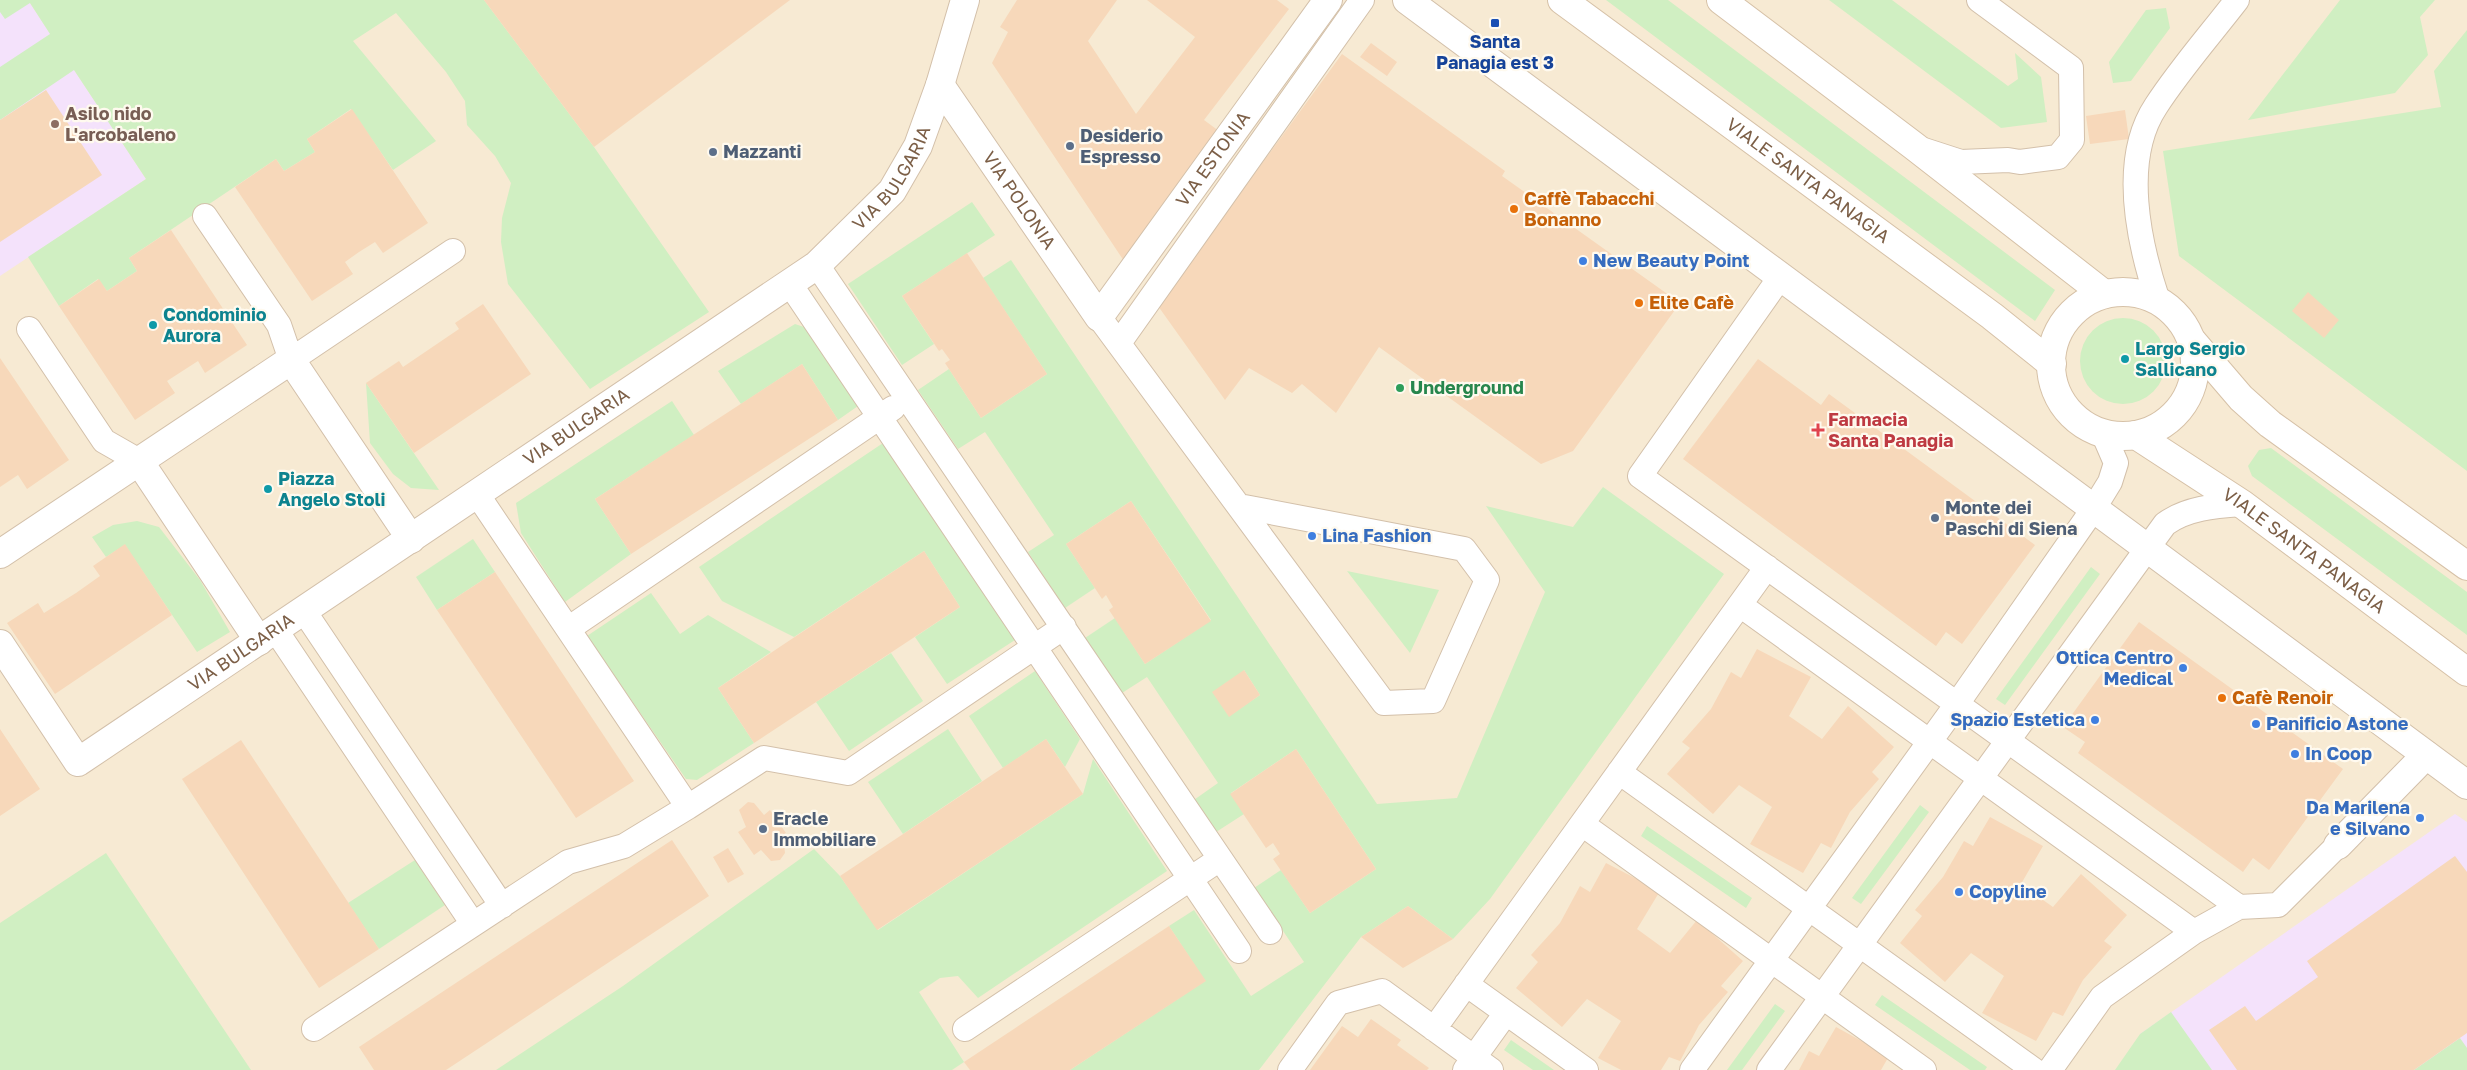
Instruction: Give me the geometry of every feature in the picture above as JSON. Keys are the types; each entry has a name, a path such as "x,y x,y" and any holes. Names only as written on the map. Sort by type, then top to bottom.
{"street":[{"name":"VIA BULGARIA","path":"0,644 78,762 817,265 892,191 918,146 940,85 965,0"},
{"name":"VIA ESTONIA","path":"1099,317 1328,0"},
{"path":"1407,0 2467,785"},
{"name":"VIALE SANTA PANAGIA","path":"1562,0 1992,316 2052,364"},
{"path":"1721,0 1914,146 2104,294"},
{"name":"VIA POLONIA","path":"940,85 1099,317"},
{"path":"2122,292 2140,294 2158,300 2173,311 2185,325 2192,342 2196,362 2193,382 2185,401 2172,417 2155,428 2136,435 2119,436 2103,433 2086,426 2072,414 2061,399 2054,382 2053,346 2061,328 2072,314 2087,302 2104,294 2122,292"},
{"path":"2192,342 2241,398 2270,424 2467,566"},
{"path":"0,554 291,360 411,539"},
{"name":"VIALE SANTA PANAGIA","path":"2136,435 2242,504 2467,672"},
{"path":"139,461 267,635"},
{"path":"2338,845 2426,755"}],"lane":[{"path":"1119,343 1362,0"},
{"path":"1914,146 1961,162 2008,160 2020,162 2058,157 2072,140 2071,68 1979,0"},
{"path":"2158,300 2145,262 2134,173 2142,135 2155,107 2237,0"},
{"path":"205,216 279,325 291,360 453,251"},
{"path":"817,265 1270,932"},
{"path":"1781,276 1640,476 2239,907"},
{"path":"790,284 1238,951"},
{"path":"1099,317 1384,703 1433,701 1487,580 1464,548 1239,506"},
{"path":"29,329 104,441 139,461"},
{"path":"568,628 907,398"},
{"path":"1692,1070 1957,704 2094,508 2110,482 2116,463 2103,433"},
{"path":"477,494 688,807"},
{"path":"1769,1070 2165,524 2176,516 2212,506 2242,504"},
{"path":"1434,1029 1768,567"},
{"path":"1740,605 2194,932"},
{"path":"304,611 502,906"},
{"path":"314,1029 568,862 624,846 764,758 848,773 1064,627"},
{"path":"267,635 473,924"},
{"path":"1620,772 2034,1070"},
{"path":"1582,824 1924,1070"},
{"path":"2050,1070 2102,997 2194,932 2239,907 2278,905 2338,845"},
{"path":"965,1029 1220,859"},
{"path":"1466,984 1586,1070"},
{"path":"1290,1070 1338,1003 1382,991 1434,1029 1477,1066 1506,1013"}],"shaded area":[{"path":"0,0 2467,0 2467,1070 0,1070"},
{"name":"Asilo nido L'arcobaleno","path":"0,0 28,0 146,179 0,276"},
{"path":"2455,814 2467,822 2467,1070 2165,1070 2140,1034"}],"green space":[{"path":"0,0 484,0 594,147 709,312 590,389 508,284 501,242 502,218 511,183 495,156 467,125 465,101 446,72 396,13 353,41 436,141 393,170 351,109 307,139 315,152 284,171 276,159 129,258 137,271 107,291 98,279 59,306 28,257 146,179 74,70 0,120 0,67 50,34 30,3 5,19 0,12"},
{"path":"1606,0 1668,0 2055,290 2035,321"},
{"path":"1829,0 1892,0 2008,86 2018,79 2015,53 2041,77 2047,122 2001,128"},
{"path":"2340,0 2435,0 2420,17 2428,55 2395,93 2248,120"},
{"path":"2166,8 2170,28 2131,81 2113,83 2109,62 2146,10"},
{"path":"2467,30 2467,471 2179,256 2163,151 2441,107 2434,71"},
{"path":"972,202 995,235 902,296 934,344 902,365 848,284"},
{"path":"1011,260 1377,804 1457,798 1545,592 1486,506 1573,527 1603,487 1724,574 1490,899 1453,939 1408,906 1361,937 1259,1070 1070,1070 1205,981 1169,926 1194,910 1251,996 1304,962 1254,888 1281,870 1310,913 1376,869 1296,749 1231,793 1244,814 1213,834 1191,802 1218,783 1147,677 1122,693 1085,638 1115,618 1145,664 1211,620 1131,501 1066,544 1095,588 1065,608 1028,552 1054,535 985,432 958,449 918,390 949,369 981,418 1047,374 983,278","holes":["1244,670 1260,695 1229,716"]},
{"path":"2123,318 2140,321 2154,330 2163,344 2166,361 2163,378 2154,392 2140,401 2123,404 2106,401 2092,392 2083,378 2080,361 2083,344 2092,330 2106,321"},
{"path":"795,324 807,328 858,406 838,420 802,364 741,404 718,371"},
{"path":"366,383 439,490 411,488 393,474 370,443"},
{"path":"672,401 694,435 595,499 631,554 565,602 521,533 516,503"},
{"path":"883,443 1015,640 947,684 915,637 960,607 924,551 794,637 722,601 699,567"},
{"path":"2271,448 2467,592 2467,635 2252,476 2248,466 2259,450"},
{"path":"137,521 159,527 200,580 230,632 197,652 125,545 106,557 92,537 113,525"},
{"path":"473,539 495,572 437,610 416,577"},
{"path":"2091,567 2100,574 2005,705 1996,699"},
{"path":"1347,571 1439,590 1410,653"},
{"path":"651,593 680,634 708,615 771,652 718,688 754,743 697,780 686,779 587,636"},
{"path":"891,653 923,701 849,751 816,702"},
{"path":"1035,671 1080,739 1065,767 1046,739 1003,768 969,716"},
{"path":"948,729 982,781 903,834 868,782"},
{"path":"1093,759 1167,871 978,998 958,976 940,978 919,992 964,1062 952,1070 496,1070 623,986 814,849 840,876 878,930 1083,794"},
{"path":"1920,805 1929,812 1861,904 1852,898"},
{"path":"1647,826 1752,898 1746,908 1641,836"},
{"path":"106,853 251,1070 0,1070 0,923"},
{"path":"415,860 445,905 379,949 348,903"},
{"path":"1882,995 1987,1067 1985,1070 1970,1070 1875,1005"},
{"path":"1775,1004 1785,1011 1742,1070 1727,1070"},
{"path":"2171,1012 2212,1070 2115,1070 2140,1034"},
{"path":"2460,1038 2467,1048 2467,1070 2414,1070"},
{"path":"1511,1040 1554,1070 1533,1070 1504,1050"}],"building":[{"path":"484,0 790,0 594,147"},
{"path":"1017,0 1117,0 1088,41 1136,114 1195,37 1147,0 1277,0 1289,9 1204,120 1223,134 1124,261 992,63 1008,32 1000,27"},
{"path":"1371,43 1397,62 1387,76 1360,57"},
{"path":"1342,54 1505,171 1502,176 1680,303 1573,451 1541,464 1379,347 1336,413 1302,384 1292,393 1249,368 1225,400 1158,306"},
{"path":"46,90 102,175 0,242 0,120"},
{"path":"352,109 428,223 383,253 375,242 359,252 345,262 353,274 312,301 235,187 276,159 284,171 315,152 307,139"},
{"path":"2125,110 2129,139 2090,144 2086,116"},
{"name":"Condominio Aurora","path":"171,230 247,345 205,373 198,361 167,381 175,393 135,420 59,306 99,279 107,291 137,271 129,258"},
{"path":"967,253 1047,374 981,418 945,363 950,360 942,349 939,351 902,296"},
{"path":"2308,292 2339,320 2324,338 2292,311"},
{"path":"483,304 531,374 414,453 366,383 399,361 403,367 459,329 455,323"},
{"path":"0,358 69,460 27,489 18,475 0,487"},
{"path":"1758,359 1821,405 1829,394 2035,545 1962,644 1946,632 1936,646 1683,459"},
{"path":"802,364 838,420 631,554 595,499"},
{"path":"1131,501 1211,621 1145,664 1109,610 1113,607 1106,595 1102,599 1066,544"},
{"path":"125,544 172,615 55,694 7,623 38,603 44,613 76,593 100,576 93,566"},
{"path":"924,551 960,607 754,743 718,688"},
{"path":"495,572 634,781 576,818 437,610"},
{"path":"2139,622 2343,769 2269,870 2253,858 2243,872 2078,753 2085,742 2063,727"},
{"path":"1757,649 1811,677 1789,716 1822,739 1848,706 1894,747 1872,772 1879,779 1850,812 1831,848 1821,843 1803,873 1750,844 1772,807 1739,785 1713,814 1667,774 1690,748 1682,742 1711,709 1731,672 1741,678"},
{"path":"1244,670 1260,695 1229,717 1212,692"},
{"path":"0,729 40,789 0,816"},
{"path":"1046,739 1083,794 877,930 840,876"},
{"path":"241,740 379,949 319,988 182,779"},
{"path":"1296,749 1376,869 1310,913 1273,859 1280,854 1273,843 1266,848 1230,794"},
{"name":"Eracle Immobiliare","path":"748,802 754,803 764,815 770,810 786,833 779,838 784,844 785,853 780,860 771,861 761,850 754,855 738,832 746,827 739,810"},
{"path":"1990,817 2043,846 2021,884 2029,890 2053,907 2081,874 2127,915 2104,941 2112,947 2083,980 2063,1016 2053,1012 2036,1041 1982,1013 2004,976 1971,953 1945,982 1900,943 1922,916 1915,910 1943,877 1964,841 1973,846"},
{"path":"672,840 709,896 446,1070 374,1070 359,1047"},
{"path":"728,848 744,874 728,883 713,857"},
{"path":"2455,856 2467,872 2467,1033 2414,1070 2237,1070 2209,1030 2245,1006 2256,1021 2318,977 2307,961"},
{"path":"1606,863 1660,891 1637,929 1670,953 1697,920 1743,961 1721,986 1728,992 1699,1025 1680,1061 1669,1057 1661,1070 1621,1070 1598,1058 1621,1021 1587,999 1562,1027 1516,988 1538,962 1531,955 1560,923 1580,886 1590,892"},
{"path":"1408,906 1453,939 1403,968 1361,937"},
{"path":"1169,926 1206,981 1070,1070 970,1070 964,1062"},
{"path":"1371,1019 1401,1040 1397,1045 1429,1068 1427,1070 1310,1070 1342,1026 1358,1037"},
{"path":"1836,1027 1889,1056 1881,1070 1799,1070 1809,1051 1819,1056"}],"place":[{"name":"Santa Panagia est 3","path":"1495,23"},
{"name":"Asilo nido L'arcobaleno","path":"55,124"},
{"name":"Desiderio Espresso","path":"1070,146"},
{"name":"Mazzanti","path":"713,152"},
{"name":"Caffè Tabacchi Bonanno","path":"1514,209"},
{"name":"New Beauty Point","path":"1583,261"},
{"name":"Elite Cafè","path":"1639,303"},
{"name":"Condominio Aurora","path":"153,325"},
{"name":"Largo Sergio Sallicano","path":"2125,359"},
{"name":"Underground","path":"1400,388"},
{"name":"Farmacia Santa Panagia","path":"1818,430"},
{"name":"Piazza Angelo Stoli","path":"268,489"},
{"name":"Monte dei Paschi di Siena","path":"1935,518"},
{"name":"Lina Fashion","path":"1312,536"},
{"name":"Ottica Centro Medical","path":"2183,668"},
{"name":"Cafè Renoir","path":"2222,698"},
{"name":"Spazio Estetica","path":"2095,720"},
{"name":"Panificio Astone","path":"2256,724"},
{"name":"In Coop","path":"2295,754"},
{"name":"Da Marilena e Silvano","path":"2420,818"},
{"name":"Eracle Immobiliare","path":"763,829"},
{"name":"Copyline","path":"1959,892"}]}
